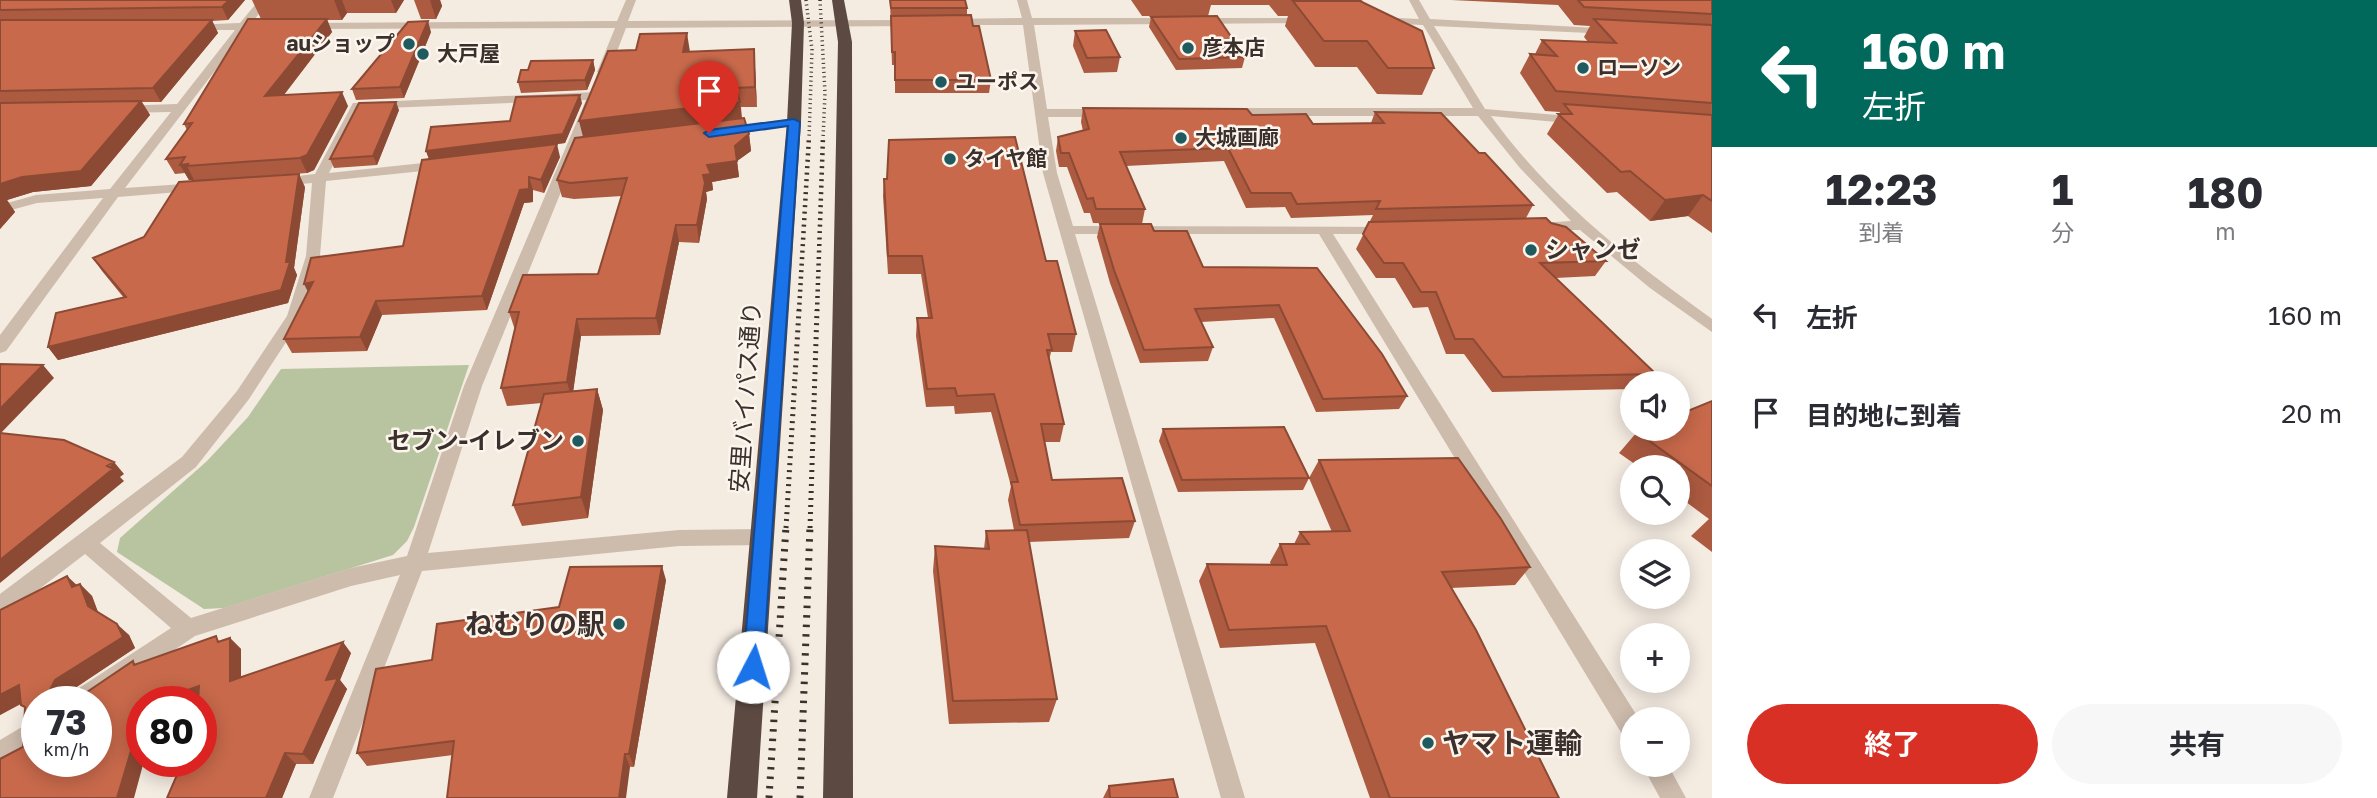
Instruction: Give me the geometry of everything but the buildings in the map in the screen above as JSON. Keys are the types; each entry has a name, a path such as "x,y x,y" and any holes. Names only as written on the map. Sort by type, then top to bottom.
{"highway":[{"name":"安里バイパス通り","path":"742,798 794,122 798,23 794,0"},
{"path":"838,798 841,12"}],"street":[{"path":"0,347 114,193 264,0"},
{"path":"321,798 415,563 473,386 594,96 631,0"},
{"path":"1022,0 1043,113 1050,173 1233,798"},
{"path":"1413,0 1483,112 1526,167 1587,225 1712,327"},
{"path":"292,26 798,23 841,12 1028,21 1321,20"},
{"path":"1363,19 1629,33"},
{"path":"176,27 278,26"},
{"path":"0,606 189,462 243,396 295,316 313,256 319,179 357,106 594,96"},
{"path":"110,109 181,108"},
{"path":"1219,113 1483,112 1593,121"},
{"path":"1043,113 1124,113"},
{"path":"709,133 794,122"},
{"path":"264,183 452,163"},
{"path":"0,209 36,200 208,187"},
{"path":"1524,227 1587,225"},
{"path":"1067,230 1404,229"},
{"path":"1324,231 1620,710"},
{"path":"102,686 188,629 351,577 415,563 678,538 764,537"},
{"path":"86,543 188,629"},
{"path":"0,754 21,740"},
{"path":"1661,777 1674,798"}],"green space":[{"path":"469,365 414,527 407,541 393,555 224,608 204,609 117,552 120,538 207,461 248,417 281,369"}],"railway":[{"path":"806,0 812,50 809,139"},
{"path":"820,0 825,93 823,139"},
{"path":"799,311 809,137"},
{"path":"817,311 823,137"},
{"path":"786,528 799,310"},
{"path":"810,528 817,310"},
{"path":"769,798 786,526"},
{"path":"800,798 810,526"}],"place":[{"name":"auショップ","path":"409,44"},
{"name":"彦本店","path":"1188,48"},
{"name":"大戸屋","path":"423,54"},
{"name":"ローソン","path":"1583,68"},
{"name":"ユーポス","path":"941,82"},
{"name":"大城画廊","path":"1181,138"},
{"name":"タイヤ館","path":"950,159"},
{"name":"シャンゼ","path":"1531,250"},
{"name":"セブン-イレブン","path":"578,441"},
{"name":"ねむりの駅","path":"619,624"},
{"name":"ヤマト運輸","path":"1428,743"}],"route":[{"path":"709,133 794,122 753,667"}]}
